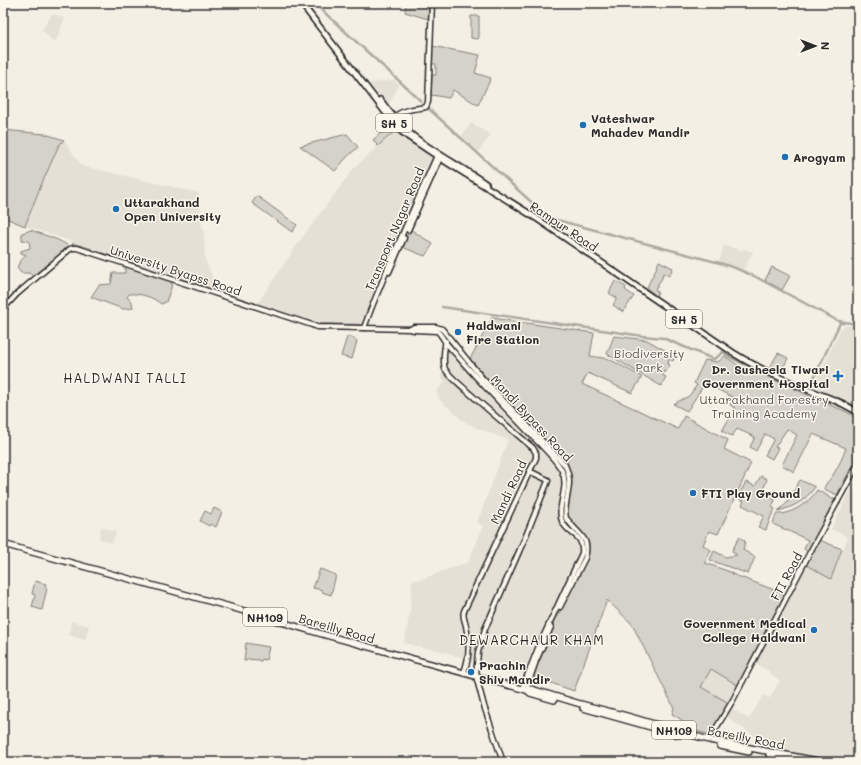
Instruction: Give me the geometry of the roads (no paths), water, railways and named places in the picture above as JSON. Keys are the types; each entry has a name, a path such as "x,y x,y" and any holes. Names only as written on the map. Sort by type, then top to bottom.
{"highway":[{"name":"Bareilly Road","path":"3,544 216,602 322,634 525,690 531,689 709,742 736,749 804,762"},
{"name":"Bareilly Road","path":"709,742 823,762"}],"main road":[{"name":"SH 5","path":"301,3 393,118"},
{"path":"305,3 393,118 400,112 426,107 428,104 432,3"},
{"name":"Rampur Road","path":"393,118 411,136 439,156 475,176 735,354 767,371 846,405 858,413"},
{"name":"Transport Nagar Road","path":"364,328 439,156"},
{"name":"University Byapss Road","path":"3,309 17,294 70,249 77,248 312,325 364,328"},
{"name":"Mandi Bypass Road","path":"410,329 414,327 442,329 495,392 565,465 568,473 570,481 566,518 584,538 587,544 587,550 585,558 552,623 525,690"},
{"name":"Mandi Bypass Road","path":"364,328 410,329 440,333 445,342 481,383 561,469 565,483 561,510 562,520 564,524 582,542 582,553 531,663 526,679 525,690"},
{"name":"Mandi Road","path":"447,336 444,346 444,366 450,374 486,408 535,450 536,453 536,458 464,611 463,619 466,625 469,646 468,662 464,672"},
{"path":"445,351 452,341"},
{"name":"FTI Road","path":"709,742 733,700 814,544 858,464"},
{"path":"502,762 476,676 478,652 485,628 525,538 548,481 529,471"}],"waterway":[{"path":"314,3 421,101"},
{"path":"428,108 528,199 553,219 735,268 754,276 838,321 858,324"},
{"path":"73,244 91,249"},
{"path":"99,253 200,286"},
{"path":"3,306 8,300"},
{"path":"442,307 663,338 713,359 723,352 739,362 807,393"},
{"path":"296,318 318,324 360,325"},
{"path":"809,388 840,323 844,323"}],"place":[{"name":"Vateshwar Mahadev Mandir","path":"583,125"},
{"name":"Arogyam","path":"785,157"},
{"name":"Uttarakhand Open University","path":"116,209"},
{"name":"Haldwani Fire Station","path":"458,332"},
{"name":"Dr. Susheela Tiwari Government Hospital","path":"838,376"},
{"name":"FTI Play Ground","path":"693,493"},
{"name":"Government Medical College Haldwani","path":"814,630"},
{"name":"Prachin Shiv Mandir","path":"471,672"}],"district":[{"name":"HALDWANI TALLI","path":"125,377"},
{"name":"DEWARCHAUR KHAM","path":"532,639"}],"park label":[{"name":"Biodiversity Park","path":"649,360"},
{"name":"Uttarakhand Forestry Training Academy","path":"764,406"}]}
